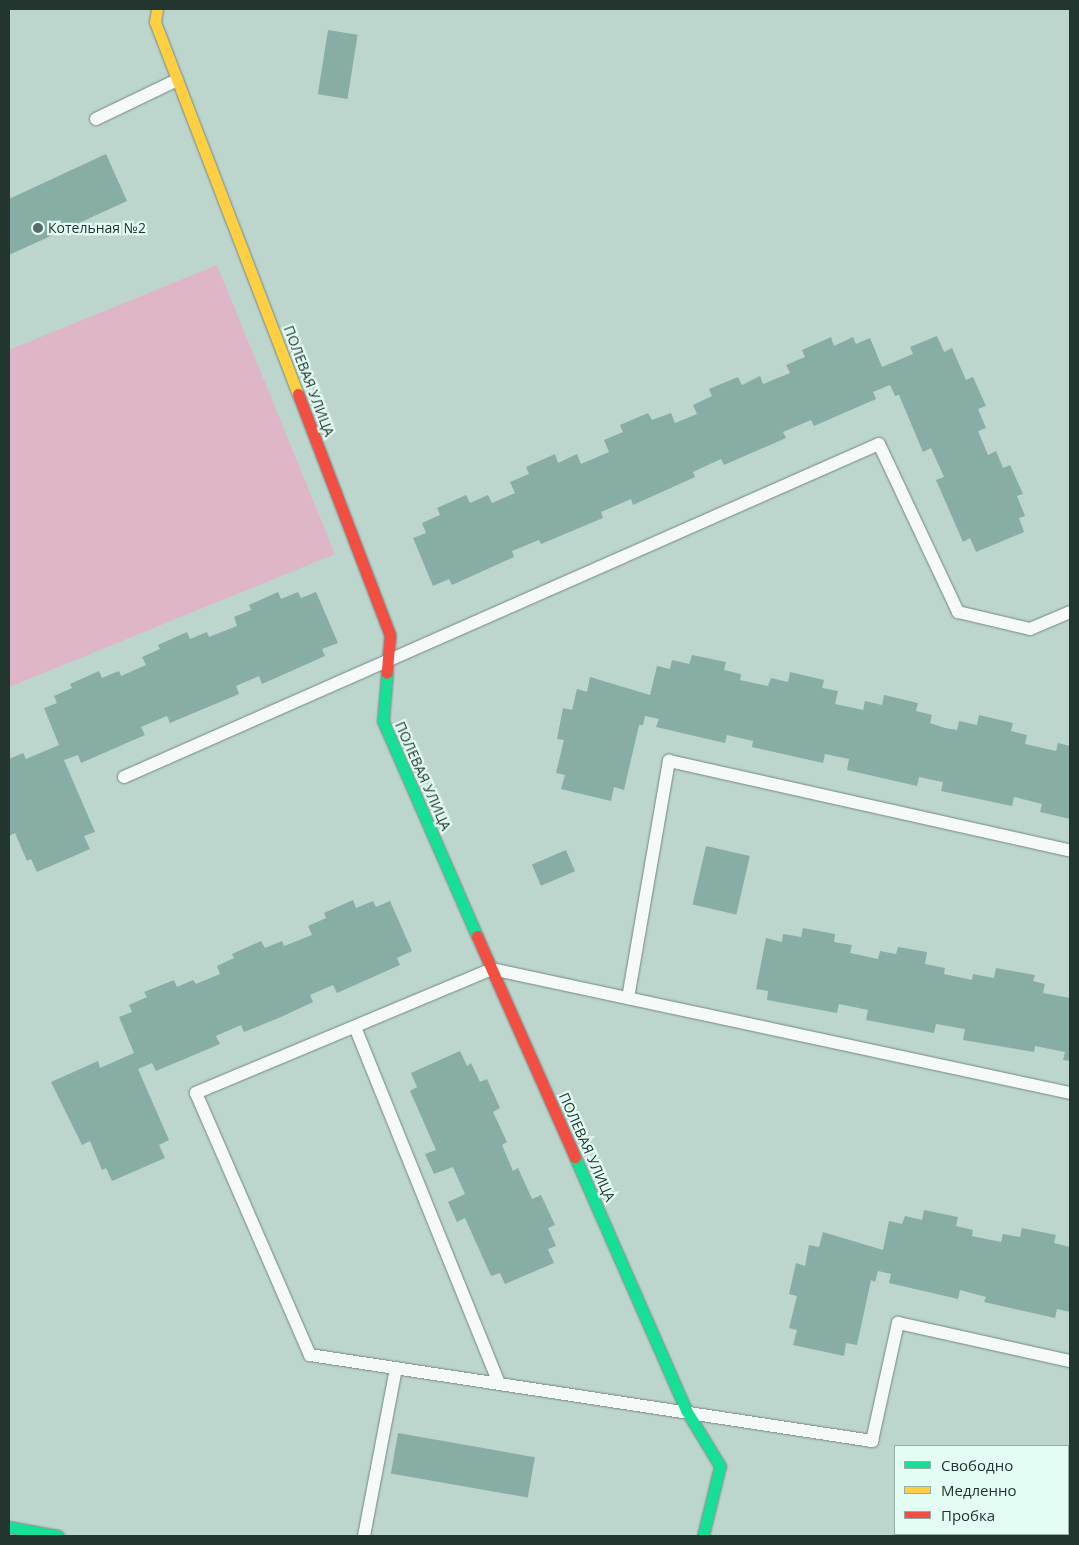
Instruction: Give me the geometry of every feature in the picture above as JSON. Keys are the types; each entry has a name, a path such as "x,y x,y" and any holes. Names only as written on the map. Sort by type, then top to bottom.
{"street":[{"name":"ПОЛЕВАЯ УЛИЦА","path":"157,9 155,22 390,635 383,722 686,1410 720,1466 703,1536"},
{"path":"9,1527 58,1536"}],"lane":[{"path":"96,118 177,80"},
{"path":"124,777 879,444 958,612 1030,629 1070,612"},
{"path":"628,998 669,761 1070,851"},
{"path":"1070,1093 492,970 196,1092 310,1355 686,1410 872,1441 898,1322 1070,1361"},
{"path":"355,1026 499,1383"},
{"path":"364,1536 396,1368"}],"shaded area":[{"path":"217,265 335,554 9,687 9,350"}],"building":[{"path":"328,30 358,35 347,99 318,94"},
{"name":"Котельная №2","path":"106,154 127,201 9,255 9,199"},
{"path":"937,336 944,352 952,348 966,380 973,377 986,406 978,409 986,428 978,431 988,455 996,451 1003,468 1010,465 1023,494 1017,496 1025,516 1019,518 1024,532 976,552 970,538 963,542 936,480 944,477 931,448 923,452 899,395 895,396 890,385 873,392 876,399 814,426 811,420 783,432 786,438 724,465 721,459 693,472 695,477 633,505 631,499 601,512 603,518 541,544 539,540 512,551 514,557 452,585 449,579 433,586 413,538 426,533 422,523 440,515 437,508 466,495 470,503 488,495 492,503 515,493 510,482 529,474 526,467 555,454 558,463 577,454 581,464 609,452 604,440 623,432 620,425 648,413 652,420 671,413 675,423 697,414 693,405 712,396 709,389 738,377 742,385 760,376 763,384 790,373 786,365 805,357 802,350 831,337 834,346 853,337 856,344 870,338 882,367 913,354 910,347"},
{"path":"278,592 281,599 298,592 301,598 316,592 338,643 322,649 325,656 262,684 259,676 236,686 239,694 170,723 167,716 141,727 145,735 81,763 78,755 64,760 95,832 84,836 90,849 37,872 31,859 27,861 15,833 9,836 9,759 23,753 26,759 59,745 44,708 57,703 54,696 72,688 70,684 99,671 102,678 119,671 121,676 146,665 142,657 160,649 158,645 187,632 190,639 207,632 209,637 237,626 234,617 251,610 249,605"},
{"path":"692,655 726,662 724,670 741,674 740,680 768,686 771,678 788,682 790,672 824,680 822,688 838,691 835,704 863,710 865,701 882,705 884,695 918,703 916,711 932,715 930,723 945,728 957,730 959,721 977,725 979,715 1013,723 1011,731 1027,735 1025,744 1056,751 1058,743 1070,746 1070,819 1040,812 1042,804 1014,797 1012,806 941,791 943,782 919,777 917,786 847,770 849,759 825,754 823,763 752,747 753,741 727,735 725,743 656,727 659,719 645,716 643,725 639,725 624,790 614,787 611,801 561,789 565,775 556,773 564,740 557,739 563,708 572,710 577,689 587,692 590,677 650,695 657,666 670,669 672,660 689,664"},
{"path":"706,846 750,856 736,915 693,904"},
{"path":"566,850 575,871 541,886 532,864"},
{"path":"353,900 356,908 373,901 376,907 390,901 412,951 397,958 400,965 337,993 333,985 310,995 313,1002 244,1032 241,1025 216,1036 220,1044 156,1071 152,1063 138,1069 169,1140 159,1145 165,1158 112,1181 106,1168 102,1170 90,1141 82,1145 51,1082 98,1061 100,1068 134,1053 119,1017 132,1012 129,1005 147,997 144,992 174,980 177,987 193,980 196,984 220,974 217,966 234,958 232,954 261,941 265,948 282,941 284,946 312,935 308,926 326,918 324,913"},
{"path":"803,928 835,934 834,942 852,945 850,953 878,959 880,951 896,954 898,947 927,952 925,964 945,968 944,974 972,980 973,974 994,978 996,968 1035,975 1033,981 1045,984 1043,993 1070,998 1070,1061 1063,1060 1065,1052 1035,1046 1034,1052 963,1040 965,1029 936,1024 934,1033 866,1020 868,1010 839,1004 837,1013 767,1000 768,991 756,989 766,938 782,942 783,934 801,937"},
{"path":"460,1051 467,1066 471,1063 480,1082 487,1079 500,1108 493,1112 507,1142 502,1145 513,1171 518,1168 532,1199 541,1195 555,1225 548,1228 556,1246 548,1249 554,1263 505,1284 500,1273 491,1276 465,1218 457,1222 448,1202 465,1194 453,1167 434,1174 425,1154 436,1150 410,1091 417,1087 411,1073"},
{"path":"924,1210 958,1217 956,1226 973,1230 972,1236 1001,1242 1003,1234 1020,1237 1022,1228 1056,1235 1054,1243 1070,1247 1070,1312 1057,1309 1055,1318 984,1302 986,1297 960,1290 958,1299 889,1283 891,1274 878,1271 875,1282 871,1280 857,1345 846,1343 844,1356 793,1345 797,1330 789,1328 797,1296 789,1294 796,1263 805,1266 809,1245 819,1247 823,1232 883,1250 889,1221 902,1224 905,1216 922,1220"},
{"path":"398,1433 535,1457 528,1498 391,1473"},
{"path":"1069,1533 1070,1536 902,1536 1069,1535"}],"traffic: fast":[{"path":"387,673 383,721 477,936"},
{"path":"575,1157 686,1410 720,1466 703,1536"},
{"path":"9,1527 58,1536"}],"traffic: slow":[{"path":"157,9 155,22 298,394"}],"traffic: jam":[{"path":"298,394 390,635 387,673"},
{"path":"477,936 575,1157"}],"place":[{"name":"Котельная №2","path":"38,228"}]}
